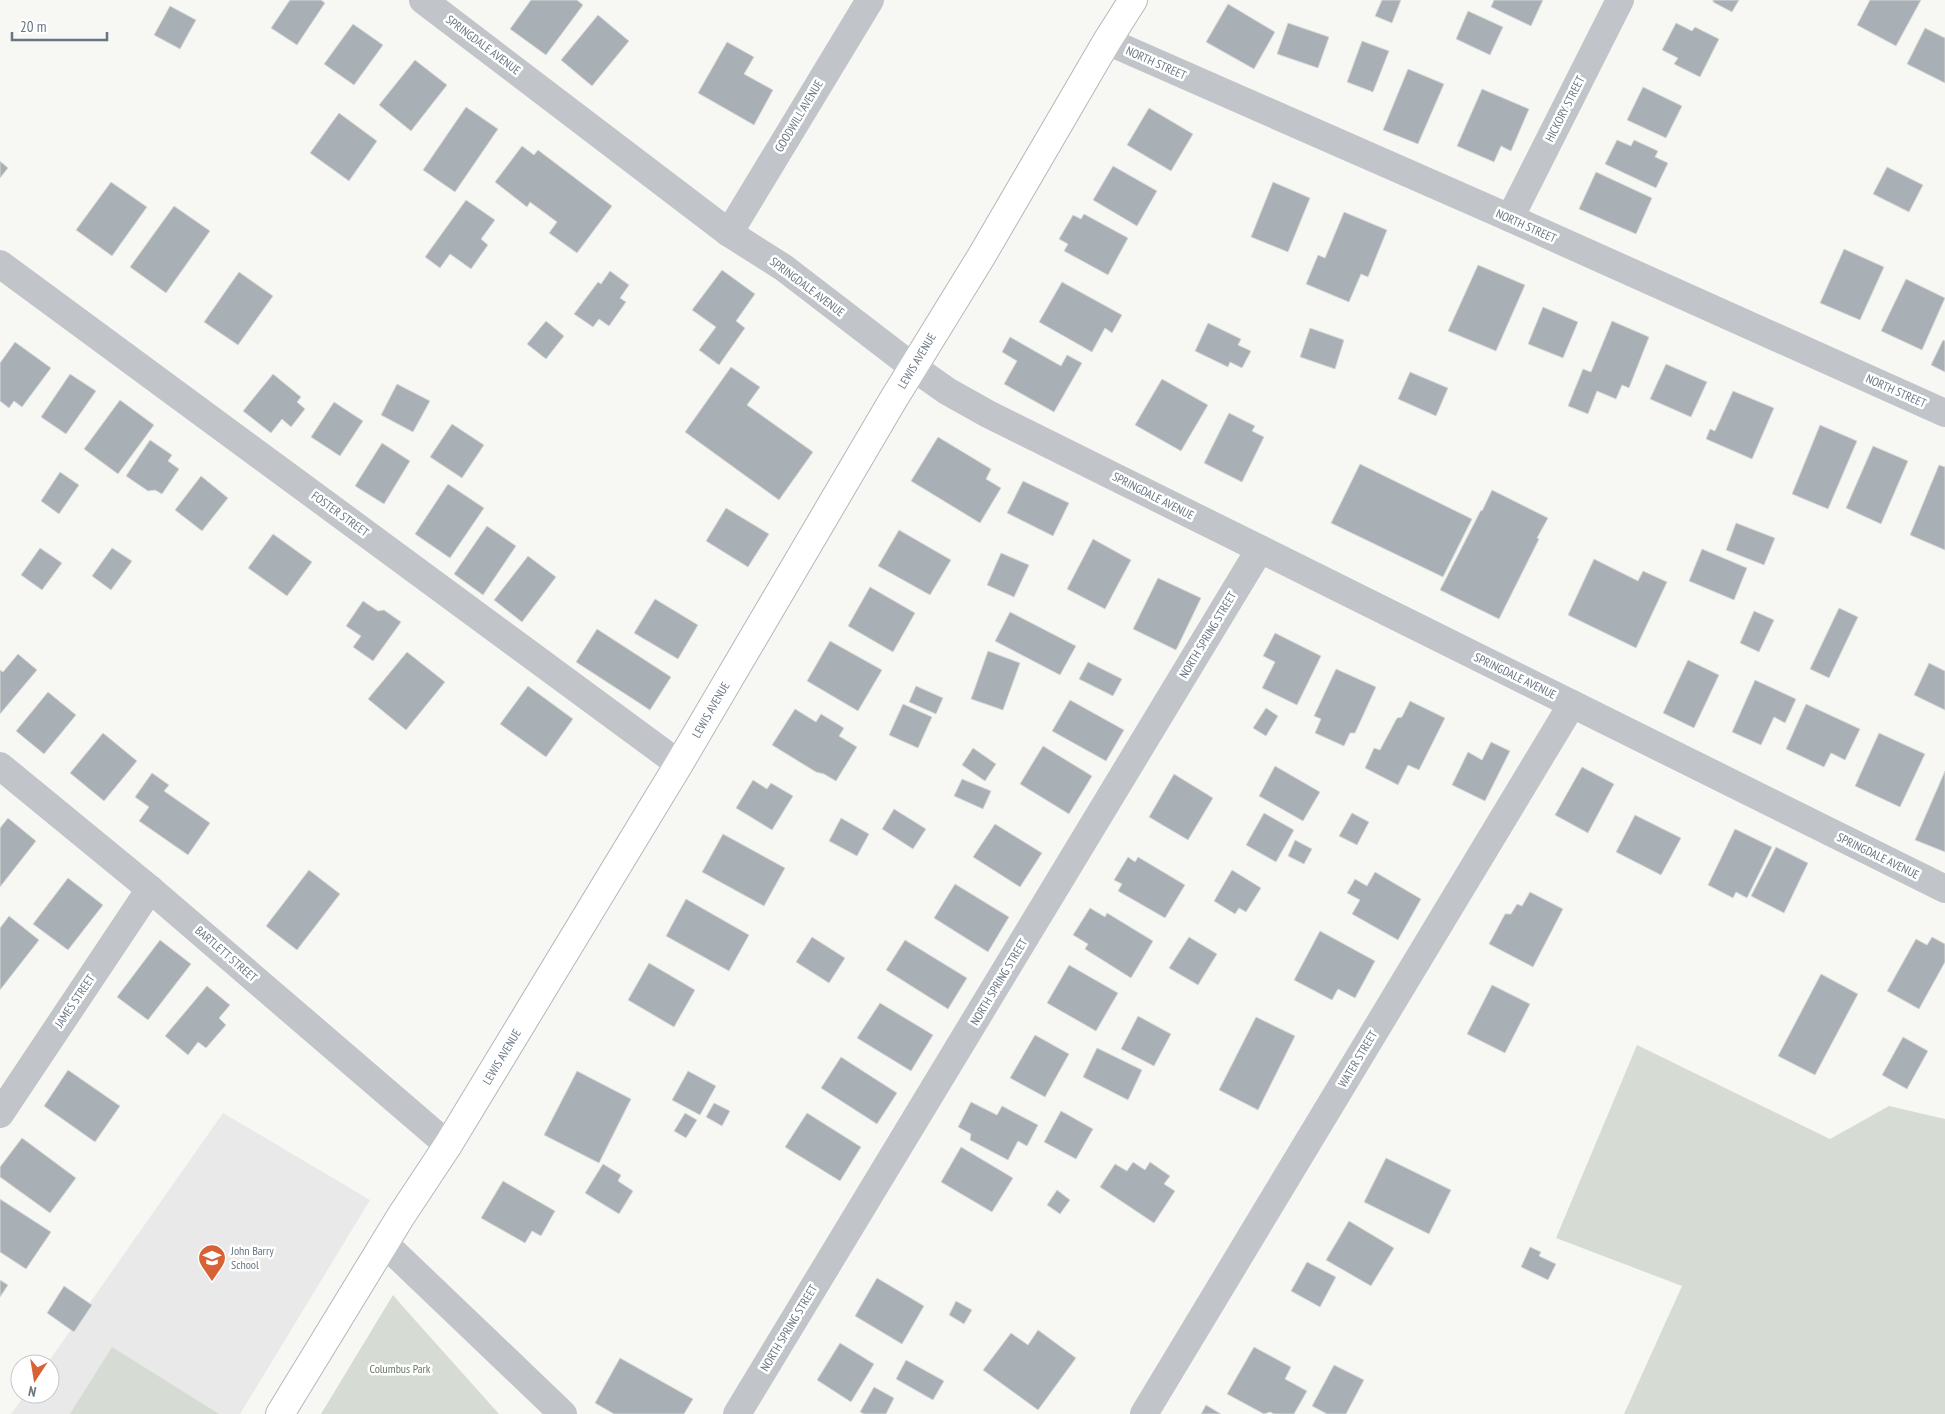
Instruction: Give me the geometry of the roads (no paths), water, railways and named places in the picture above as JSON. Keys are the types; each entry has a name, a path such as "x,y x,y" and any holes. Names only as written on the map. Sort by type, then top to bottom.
{"main road":[{"name":"LEWIS AVENUE","path":"280,1414 384,1243 448,1145 680,764 913,368 1133,0"}],"street":[{"name":"SPRINGDALE AVENUE","path":"423,0 729,233 784,268 913,368 947,391 988,414 1945,889"},
{"name":"GOODWILL AVENUE","path":"729,233 870,0"},
{"name":"HICKORY STREET","path":"1510,218 1620,0"},
{"name":"NORTH STREET","path":"1107,41 1510,218 1945,413"},
{"name":"FOSTER STREET","path":"0,264 680,764"},
{"name":"NORTH SPRING STREET","path":"737,1414 1260,549"},
{"name":"WATER STREET","path":"1144,1414 1572,704"},
{"name":"BARTLETT STREET","path":"0,766 150,889 448,1145"},
{"name":"JAMES STREET","path":"0,1114 150,889"},
{"path":"384,1243 563,1414"}],"place":[{"name":"John Barry School","path":"212,1282"}],"park label":[{"name":"Columbus Park","path":"400,1369"}]}
